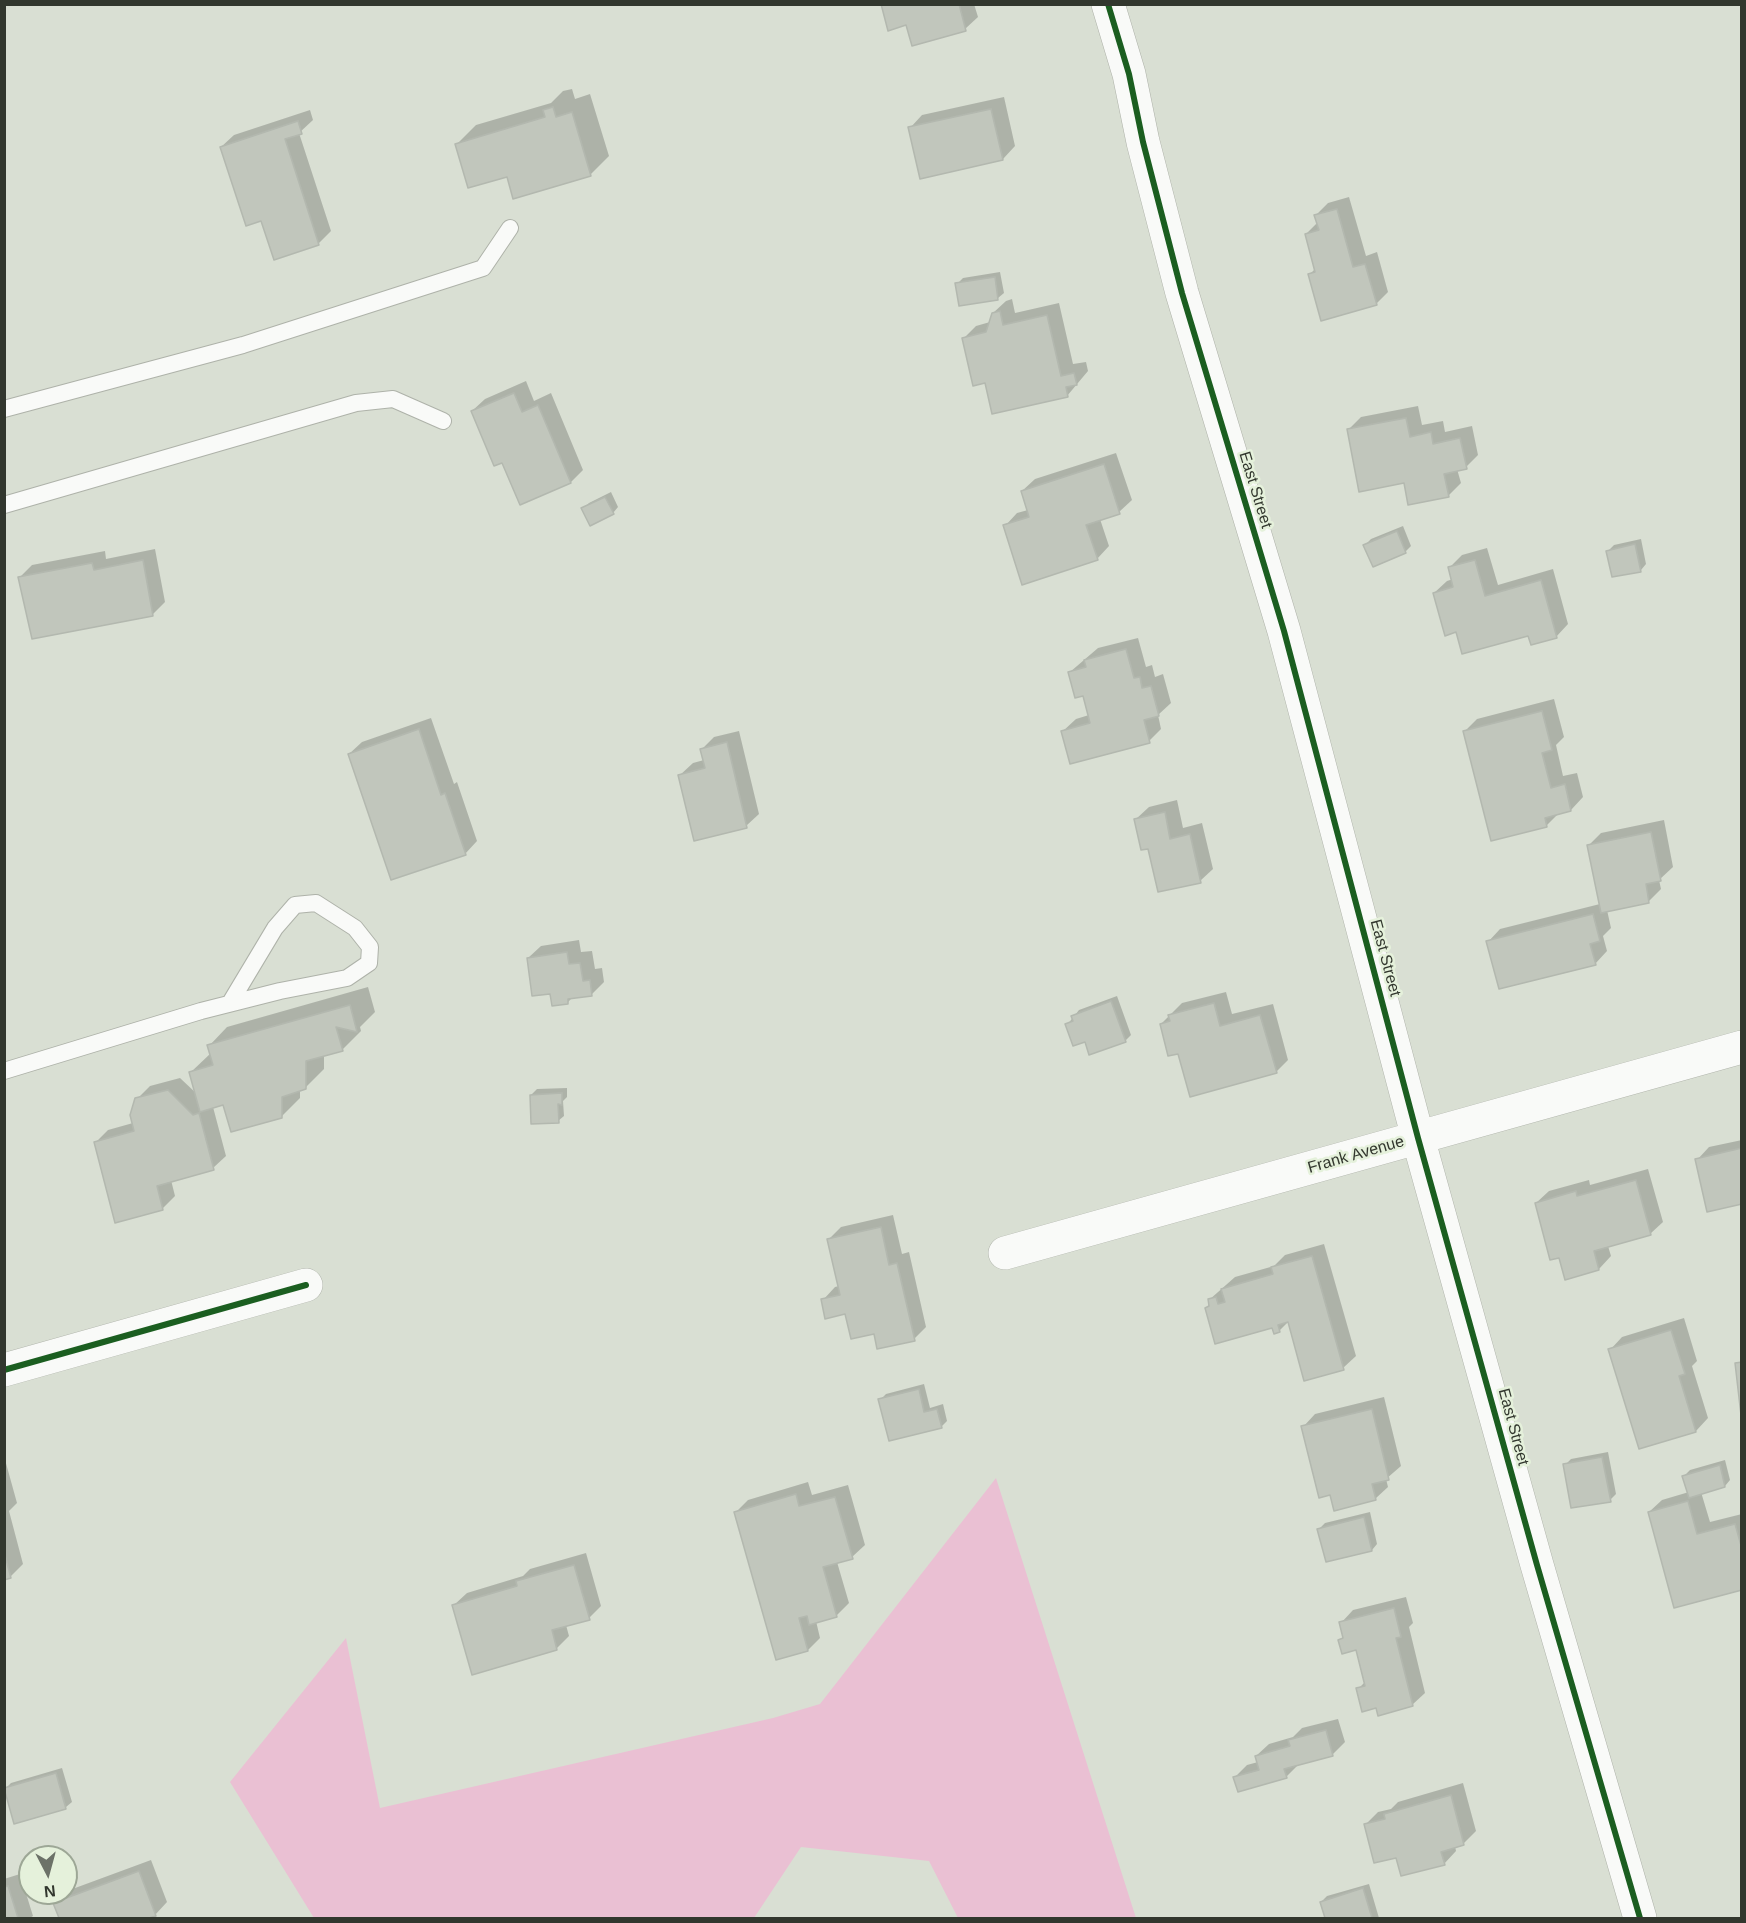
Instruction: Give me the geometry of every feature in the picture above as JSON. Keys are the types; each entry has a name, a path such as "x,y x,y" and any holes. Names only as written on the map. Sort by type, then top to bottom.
{"street":[{"name":"East Street","path":"1108,4 1129,74 1143,142 1182,293 1284,631 1418,1138 1537,1565 1640,1918"},
{"name":"Frank Avenue","path":"1005,1253 1742,1047"},
{"path":"4,1370 306,1285"}],"lane":[{"path":"4,409 243,345 483,268 510,228"},
{"path":"4,506 356,403 393,399 443,422"},
{"path":"4,1071 230,1003 347,978 369,963 370,947 355,928 316,903 295,905 276,928 230,1003"}],"shaded area":[{"path":"996,1478 1136,1918 958,1918 929,1861 801,1847 754,1918 314,1918 230,1782 346,1638 380,1808 773,1718 820,1704"}],"building":[{"path":"881,4 959,4 966,31 912,46 906,25 888,31"},
{"path":"553,107 556,117 572,112 591,176 513,199 507,177 468,188 455,144 545,117 543,110"},
{"path":"991,109 1003,160 920,179 908,127"},
{"path":"298,121 302,134 285,139 319,245 274,260 261,221 246,226 220,147"},
{"path":"1337,209 1353,267 1365,264 1377,305 1321,321 1308,274 1315,272 1305,234 1319,230 1314,215"},
{"path":"995,277 998,300 959,306 955,283"},
{"path":"1000,311 1003,325 1047,315 1061,376 1074,373 1077,385 1066,387 1068,397 992,414 985,383 973,386 962,338 986,332 992,313"},
{"path":"514,393 522,412 538,405 571,483 520,505 502,463 494,466 471,411"},
{"path":"1406,418 1410,437 1431,432 1433,444 1460,438 1467,469 1444,474 1449,497 1408,505 1404,483 1359,492 1347,429"},
{"path":"1104,464 1120,514 1086,525 1098,560 1022,585 1003,525 1029,517 1021,491"},
{"path":"605,497 614,514 590,526 581,508"},
{"path":"1397,531 1406,553 1373,567 1363,545"},
{"path":"1635,544 1641,572 1612,577 1606,551"},
{"path":"143,560 153,616 32,639 18,577 92,563 94,570"},
{"path":"1475,560 1485,596 1541,580 1557,638 1531,645 1528,636 1462,654 1456,632 1445,636 1433,593 1453,587 1448,567"},
{"path":"1126,649 1134,678 1140,677 1142,688 1151,686 1159,716 1144,720 1150,743 1070,764 1061,731 1090,723 1083,696 1075,698 1068,672 1086,667 1084,660"},
{"path":"1542,711 1552,750 1542,753 1551,788 1565,784 1571,811 1545,818 1547,827 1491,841 1463,731"},
{"path":"419,729 441,795 445,793 466,855 391,880 348,754"},
{"path":"727,742 747,828 694,841 678,775 705,768 700,749"},
{"path":"1165,812 1170,839 1190,834 1201,883 1158,892 1148,849 1141,850 1134,819"},
{"path":"1651,832 1661,881 1646,884 1649,903 1601,913 1587,845"},
{"path":"1593,914 1600,941 1590,944 1596,965 1499,989 1486,941"},
{"path":"567,952 569,964 580,963 583,981 590,980 592,996 568,999 568,1004 552,1006 550,994 532,996 527,958"},
{"path":"1111,1001 1126,1042 1089,1055 1085,1042 1073,1046 1065,1024 1073,1021 1071,1016"},
{"path":"1214,1003 1220,1026 1260,1015 1277,1073 1190,1097 1178,1054 1168,1056 1160,1024 1170,1021 1168,1015"},
{"path":"350,1005 357,1032 336,1027 343,1051 306,1061 306,1089 282,1097 282,1118 231,1132 223,1105 200,1112 189,1072 213,1065 207,1045"},
{"path":"168,1090 193,1115 199,1113 214,1170 157,1186 163,1210 115,1223 94,1142 134,1131 130,1115 135,1098"},
{"path":"562,1093 562,1105 558,1104 559,1123 531,1124 530,1095"},
{"path":"1742,1148 1742,1204 1707,1212 1695,1159"},
{"path":"1636,1180 1651,1235 1594,1251 1599,1270 1565,1280 1559,1258 1550,1260 1535,1203 1576,1191 1577,1196"},
{"path":"881,1227 889,1265 897,1263 915,1341 877,1349 874,1334 851,1339 845,1314 825,1319 821,1299 840,1295 827,1239"},
{"path":"1312,1256 1344,1370 1304,1381 1288,1322 1278,1325 1280,1332 1274,1334 1272,1328 1215,1344 1205,1308 1209,1306 1208,1299 1216,1297 1218,1304 1225,1302 1221,1289 1273,1274 1271,1267"},
{"path":"1671,1330 1685,1374 1679,1376 1696,1432 1639,1449 1608,1349"},
{"path":"1742,1362 1742,1424 1735,1363"},
{"path":"919,1389 924,1412 937,1409 942,1428 889,1441 878,1399"},
{"path":"1372,1409 1389,1480 1372,1484 1376,1500 1334,1511 1330,1495 1319,1498 1301,1426"},
{"path":"1602,1457 1611,1502 1571,1508 1563,1464"},
{"path":"1720,1465 1725,1487 1689,1498 1682,1476"},
{"path":"796,1494 799,1506 835,1497 853,1559 823,1567 837,1617 809,1625 807,1616 799,1618 808,1651 776,1660 734,1512"},
{"path":"1688,1501 1697,1534 1735,1524 1742,1549 1742,1590 1674,1608 1648,1512"},
{"path":"1364,1517 1372,1551 1326,1562 1317,1529"},
{"path":"4,1552 11,1578 4,1580"},
{"path":"574,1565 590,1620 552,1630 557,1650 472,1675 452,1605 517,1586 516,1581"},
{"path":"1394,1608 1401,1637 1396,1638 1413,1706 1378,1716 1376,1708 1362,1712 1356,1688 1365,1686 1356,1650 1342,1654 1338,1640 1343,1638 1339,1622"},
{"path":"1326,1730 1333,1756 1284,1769 1287,1778 1238,1792 1233,1777 1259,1770 1255,1756 1290,1746 1288,1740"},
{"path":"56,1773 66,1809 14,1824 4,1788"},
{"path":"1451,1795 1464,1845 1441,1852 1445,1865 1401,1876 1396,1858 1374,1863 1364,1824 1385,1819 1384,1814"},
{"path":"139,1871 156,1916 149,1918 59,1918 54,1905 78,1905 78,1894"},
{"path":"8,1886 18,1918 4,1918 4,1887"},
{"path":"1363,1888 1372,1918 1325,1918 1320,1902"}],"cycle path":[{"path":"1108,4 1129,74 1143,142 1182,293 1284,631 1418,1138 1537,1565 1640,1918"},
{"path":"4,1370 306,1285"}]}
